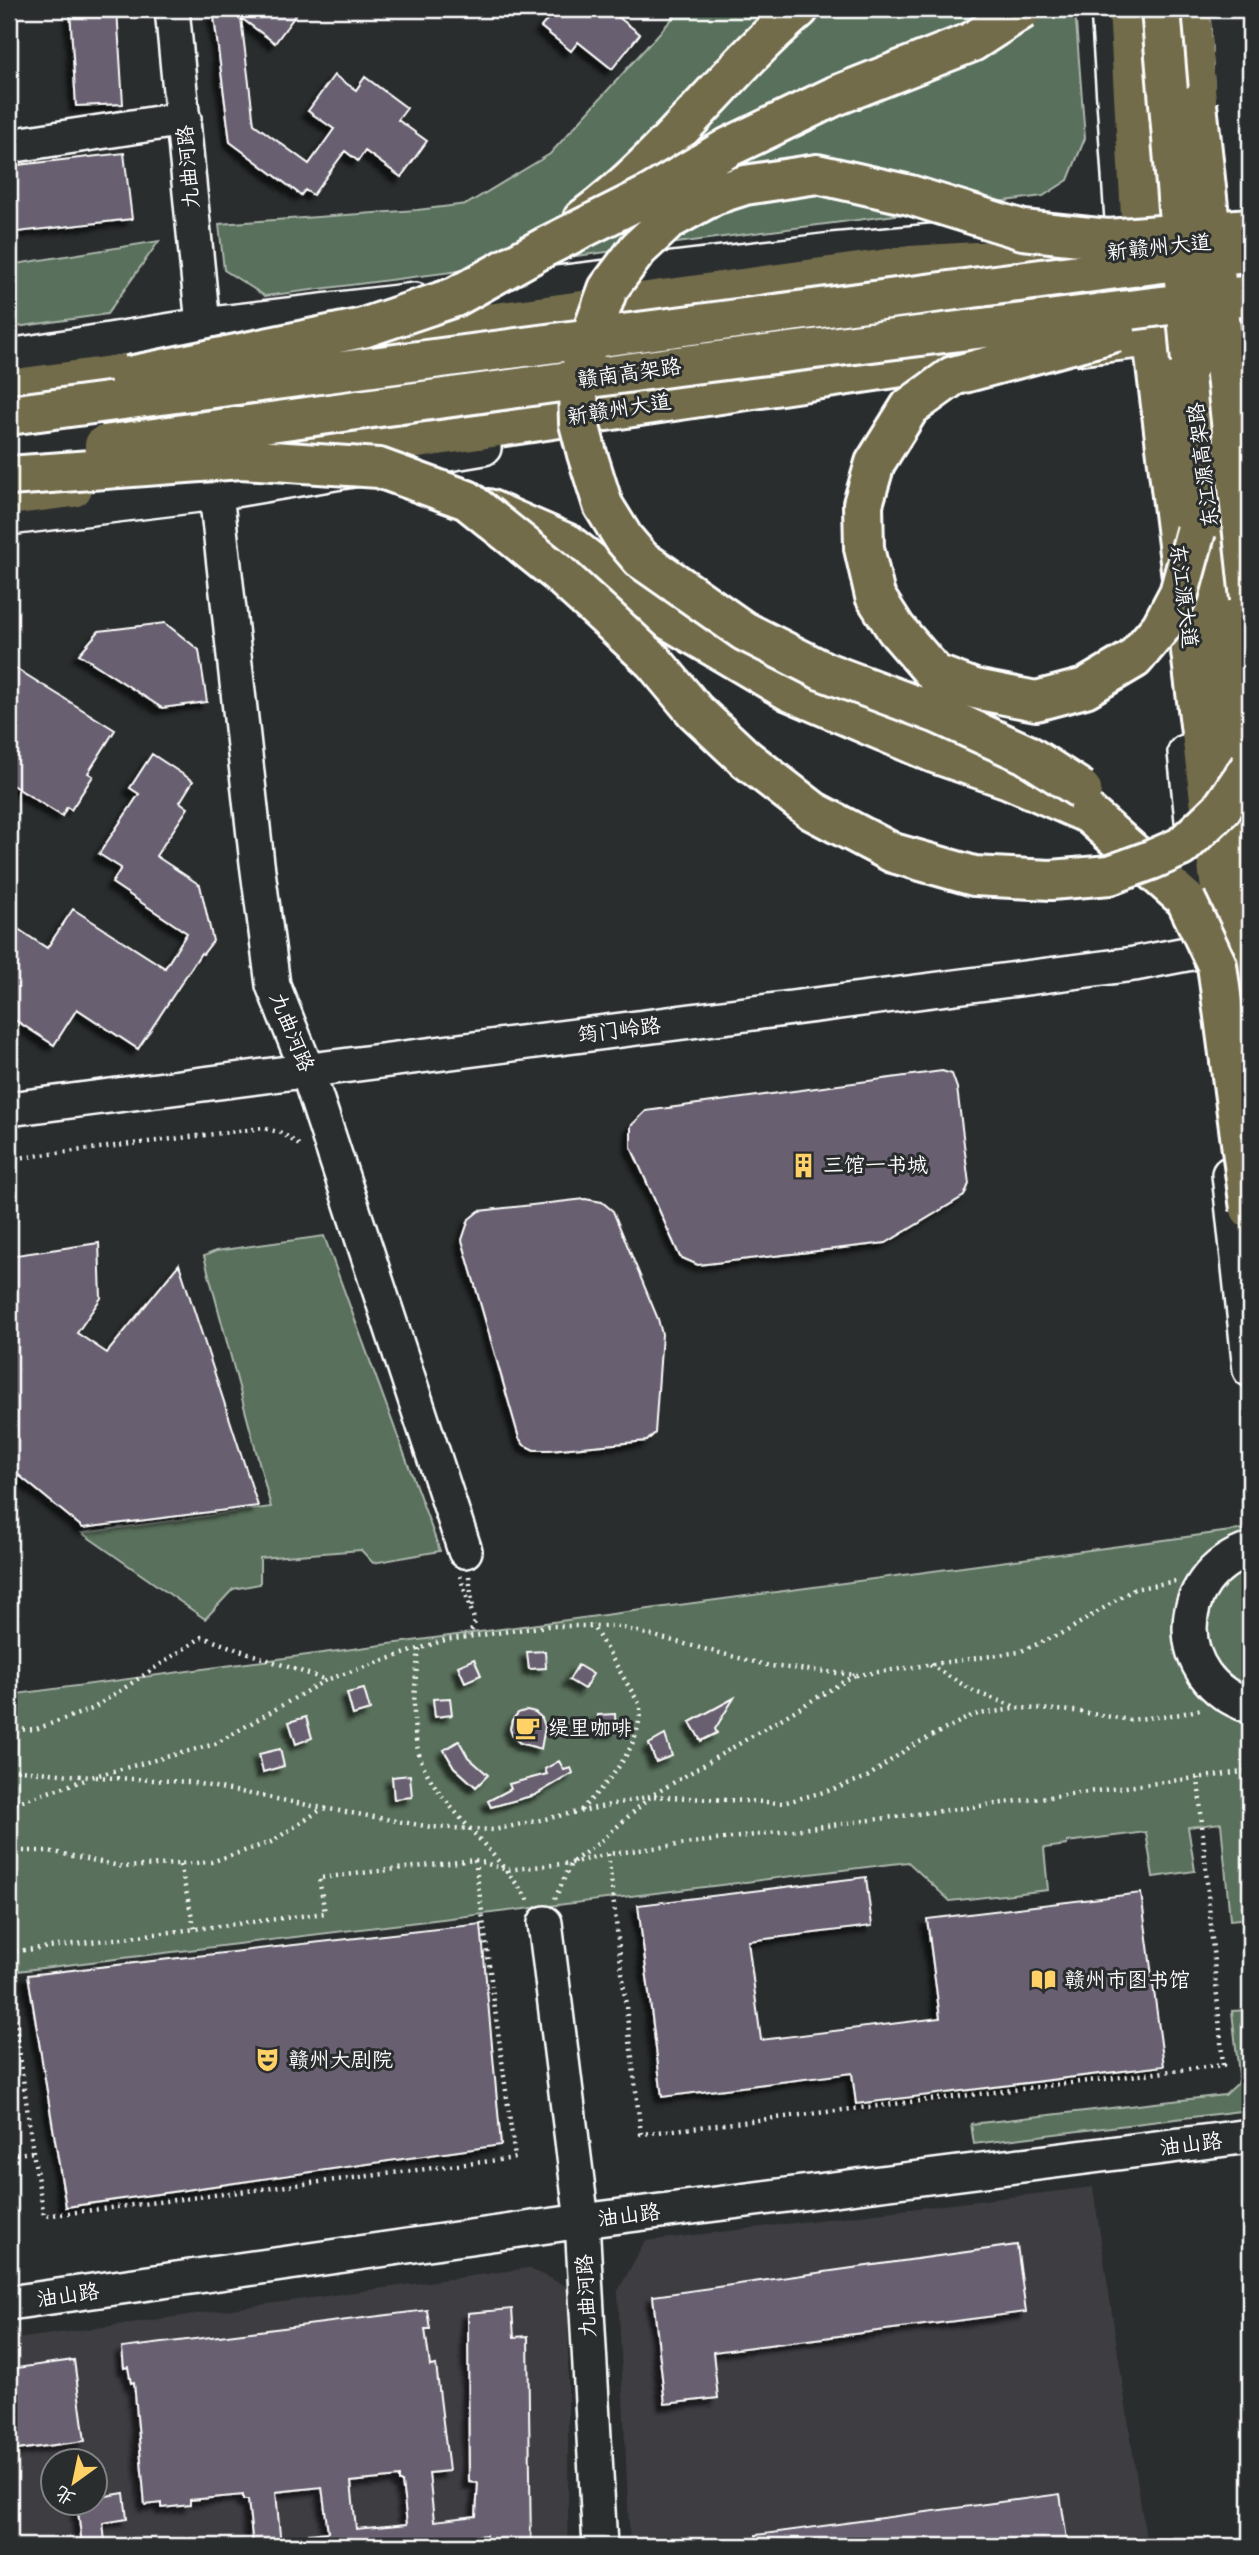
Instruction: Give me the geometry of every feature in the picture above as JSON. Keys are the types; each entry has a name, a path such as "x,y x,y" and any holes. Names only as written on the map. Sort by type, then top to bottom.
{"main road":[{"path":"545,247 612,197 734,70 799,9"},
{"path":"9,401 363,328 455,297 545,247 649,195 729,147 835,96 972,42 1023,9"},
{"name":"东江源大道","path":"1128,9 1129,242 1228,939 1250,1183"},
{"name":"东江源高架路","path":"1161,9 1191,362 1222,621 1228,939"},
{"name":"东江源高架路","path":"1191,9 1197,104 1250,599"},
{"path":"1204,9 1244,232 1250,522"},
{"path":"1244,232 1108,239 1023,230 910,195 817,174 745,185 714,195 669,220 638,249 608,289 584,355 578,387 579,423 603,505 624,539 641,559 755,636 823,670 938,714 1026,754 1082,790 1126,825 1158,860 1186,900 1217,965 1250,1209"},
{"name":"新赣州大道","path":"9,389 910,265 1244,232"},
{"name":"赣南高架路","path":"9,415 1244,232"},
{"name":"赣南高架路","path":"9,458 677,366 1250,295"},
{"path":"1191,362 1196,531 1179,593 1161,627 1134,659 1085,688 1036,701 975,689 935,674 896,629 875,596 864,548 863,504 875,463 910,407 953,376 1111,332 1245,325"},
{"name":"新赣州大道","path":"9,496 228,468 935,362 1245,325"},
{"path":"9,476 242,459 379,468 467,500 568,544 672,622 789,691 934,753 1009,779 1089,814 1186,900"},
{"path":"467,500 558,573 606,617 654,662 695,710 746,759 813,811 893,853 974,876 1051,880 1110,875 1181,847 1222,808 1250,767"}],"street":[{"name":"九曲河路","path":"172,9 203,325"},
{"path":"9,356 203,325 832,250 1129,242 1108,9"},
{"path":"1227,9 1234,138 1244,232"},
{"path":"9,146 184,119"},
{"path":"9,518 216,493 1143,339"},
{"name":"九曲河路","path":"216,493 273,985 307,1070 461,1560"},
{"path":"1228,939 1250,1370"},
{"name":"筠门岭路","path":"9,1110 1134,964 1228,939"},
{"path":"1243,1703 1224,1694 1208,1679 1193,1652 1189,1612 1203,1581 1233,1556 1250,1550"},
{"name":"九曲河路","path":"545,1923 582,2221 600,2546"},
{"name":"油山路","path":"9,2303 582,2221 1250,2136"}],"path":[{"path":"9,1160 263,1128 282,1133 308,1151"},
{"path":"461,1560 475,1622 469,1636"},
{"path":"461,1560 475,1622"},
{"path":"9,1805 91,1777 215,1744 326,1680 445,1640 548,1626 615,1626 770,1666 855,1675 1019,1652 1067,1631 1134,1589 1211,1574"},
{"path":"580,1811 615,1773 631,1748 641,1720 640,1705 592,1625"},
{"path":"9,1730 36,1729 92,1709 202,1637 326,1680"},
{"path":"419,1648 414,1695 416,1733 422,1765 447,1805 507,1870 545,1923"},
{"path":"929,1665 975,1692 1020,1708"},
{"path":"545,1923 571,1863 600,1842 651,1796 855,1675"},
{"path":"9,1769 189,1782 431,1827 494,1830 651,1796 783,1803 867,1777 910,1747 973,1715 1020,1708 1075,1711 1130,1720 1243,1703"},
{"path":"9,1952 325,1913 319,1878 475,1860 507,1870 571,1863 608,1854 1250,1771"},
{"path":"608,1854 641,2134 1223,2065 1198,1778"},
{"path":"9,1851 49,1851 124,1867 211,1862 271,1842 323,1808"},
{"path":"9,1975 12,2020 44,2216 515,2158 475,1860"},
{"path":"180,1865 194,1930"},
{"path":"9,2155 33,2152"}],"shaded area":[{"path":"1093,2187 1147,2546 630,2546 618,2291 645,2241"},
{"path":"528,2268 568,2287 568,2546 9,2546 9,2340"}],"green space":[{"path":"681,9 1075,9 1085,138 1068,180 1043,196 265,296 224,270 219,224 467,204 550,154"},
{"path":"159,241 107,314 9,328 9,265"},
{"path":"324,1236 440,1551 373,1563 361,1550 260,1558 260,1584 233,1589 205,1619 82,1533 271,1507 204,1256 216,1251"},
{"path":"1246,1529 1250,1575 1250,1918 1230,1920 1221,1823 1188,1827 1195,1871 1153,1877 1146,1832 1067,1842 1067,1845 1044,1848 1048,1890 950,1901 908,1862 9,1972 9,1695"},
{"path":"1250,2010 1250,2106 1240,2111 974,2144 971,2124 1225,2095 1237,2084 1239,2075 1232,2011"}],"building":[{"path":"70,9 117,9 123,104 76,106"},
{"path":"213,9 300,9 275,43 241,18 254,124 309,164 334,129 308,111 334,75 356,90 365,77 407,108 398,120 427,141 401,177 365,151 358,161 345,151 313,195 305,190 301,195 230,142"},
{"path":"556,9 608,9 640,34 612,69 578,42 571,51 541,27"},
{"path":"124,153 132,219 9,233 9,166"},
{"path":"165,623 199,650 207,702 162,708 79,654 99,631"},
{"path":"9,664 115,730 88,773 93,776 71,810 67,807 62,816 9,783"},
{"path":"152,754 193,781 180,802 188,808 156,856 200,885 213,941 203,954 201,953 138,1049 77,1009 54,1045 9,1016 9,923 47,948 73,909 165,968 187,933 112,883 121,868 99,854 139,794 130,788"},
{"name":"三馆一书城","path":"942,1071 952,1074 957,1088 969,1184 964,1196 886,1243 698,1265 680,1257 631,1147 631,1126 646,1111"},
{"path":"585,1199 602,1202 613,1211 658,1319 662,1334 655,1433 647,1441 534,1450 524,1445 519,1438 462,1240 469,1219 479,1211"},
{"path":"99,1243 101,1298 77,1333 107,1353 179,1264 258,1506 83,1528 9,1467 9,1256"},
{"path":"545,1651 546,1668 529,1669 527,1652"},
{"path":"474,1659 481,1675 465,1682 458,1666"},
{"path":"578,1665 593,1674 584,1689 569,1680"},
{"path":"364,1689 370,1710 353,1715 347,1693"},
{"path":"450,1698 452,1715 435,1717 433,1699"},
{"path":"734,1698 715,1729 717,1733 701,1741 690,1722"},
{"name":"缇里咖啡","path":"527,1710 542,1718 545,1727 541,1749 520,1743 513,1737 510,1729 512,1720 518,1713"},
{"path":"615,1714 616,1731 599,1732 598,1715"},
{"path":"306,1717 312,1738 296,1744 289,1722"},
{"path":"665,1735 672,1756 656,1762 649,1744"},
{"path":"459,1741 468,1757 488,1775 476,1787 454,1767 444,1750"},
{"path":"280,1749 284,1766 263,1772 259,1754"},
{"path":"559,1761 564,1770 571,1768 573,1773 535,1795 491,1807 488,1801 511,1789 509,1784 547,1774 545,1769"},
{"path":"410,1775 412,1797 394,1799 392,1777"},
{"name":"赣州市图书馆","path":"866,1877 872,1926 748,1941 761,2040 940,2018 927,1919 1141,1893 1164,2066 856,2104 852,2073 662,2097 638,1905"},
{"name":"赣州大剧院","path":"481,1924 501,2145 66,2207 28,1975"},
{"path":"1017,2245 1026,2312 713,2352 718,2398 665,2404 653,2296"},
{"path":"512,2309 514,2337 528,2336 531,2546 486,2546 486,2535 436,2540 437,2546 310,2546 309,2534 328,2532 322,2487 276,2492 281,2546 253,2546 248,2500 243,2500 243,2495 190,2500 190,2505 162,2508 162,2503 145,2505 134,2382 131,2383 128,2367 124,2368 122,2348 427,2310 430,2329 425,2329 430,2366 436,2365 449,2471 429,2473 434,2521 476,2516 478,2483 469,2482 468,2313","holes":["399,2477 399,2482 402,2482 407,2524 356,2529 351,2482"]},
{"path":"74,2360 85,2441 9,2451 9,2369"},
{"path":"124,2493 127,2519 103,2523 105,2542 82,2545 79,2516 108,2516 108,2496"},
{"path":"1060,2494 1068,2546 757,2546 756,2535"}],"place":[{"name":"三馆一书城","path":"803,1165"},
{"name":"缇里咖啡","path":"528,1728"},
{"name":"赣州市图书馆","path":"1044,1980"},
{"name":"赣州大剧院","path":"268,2060"}]}
